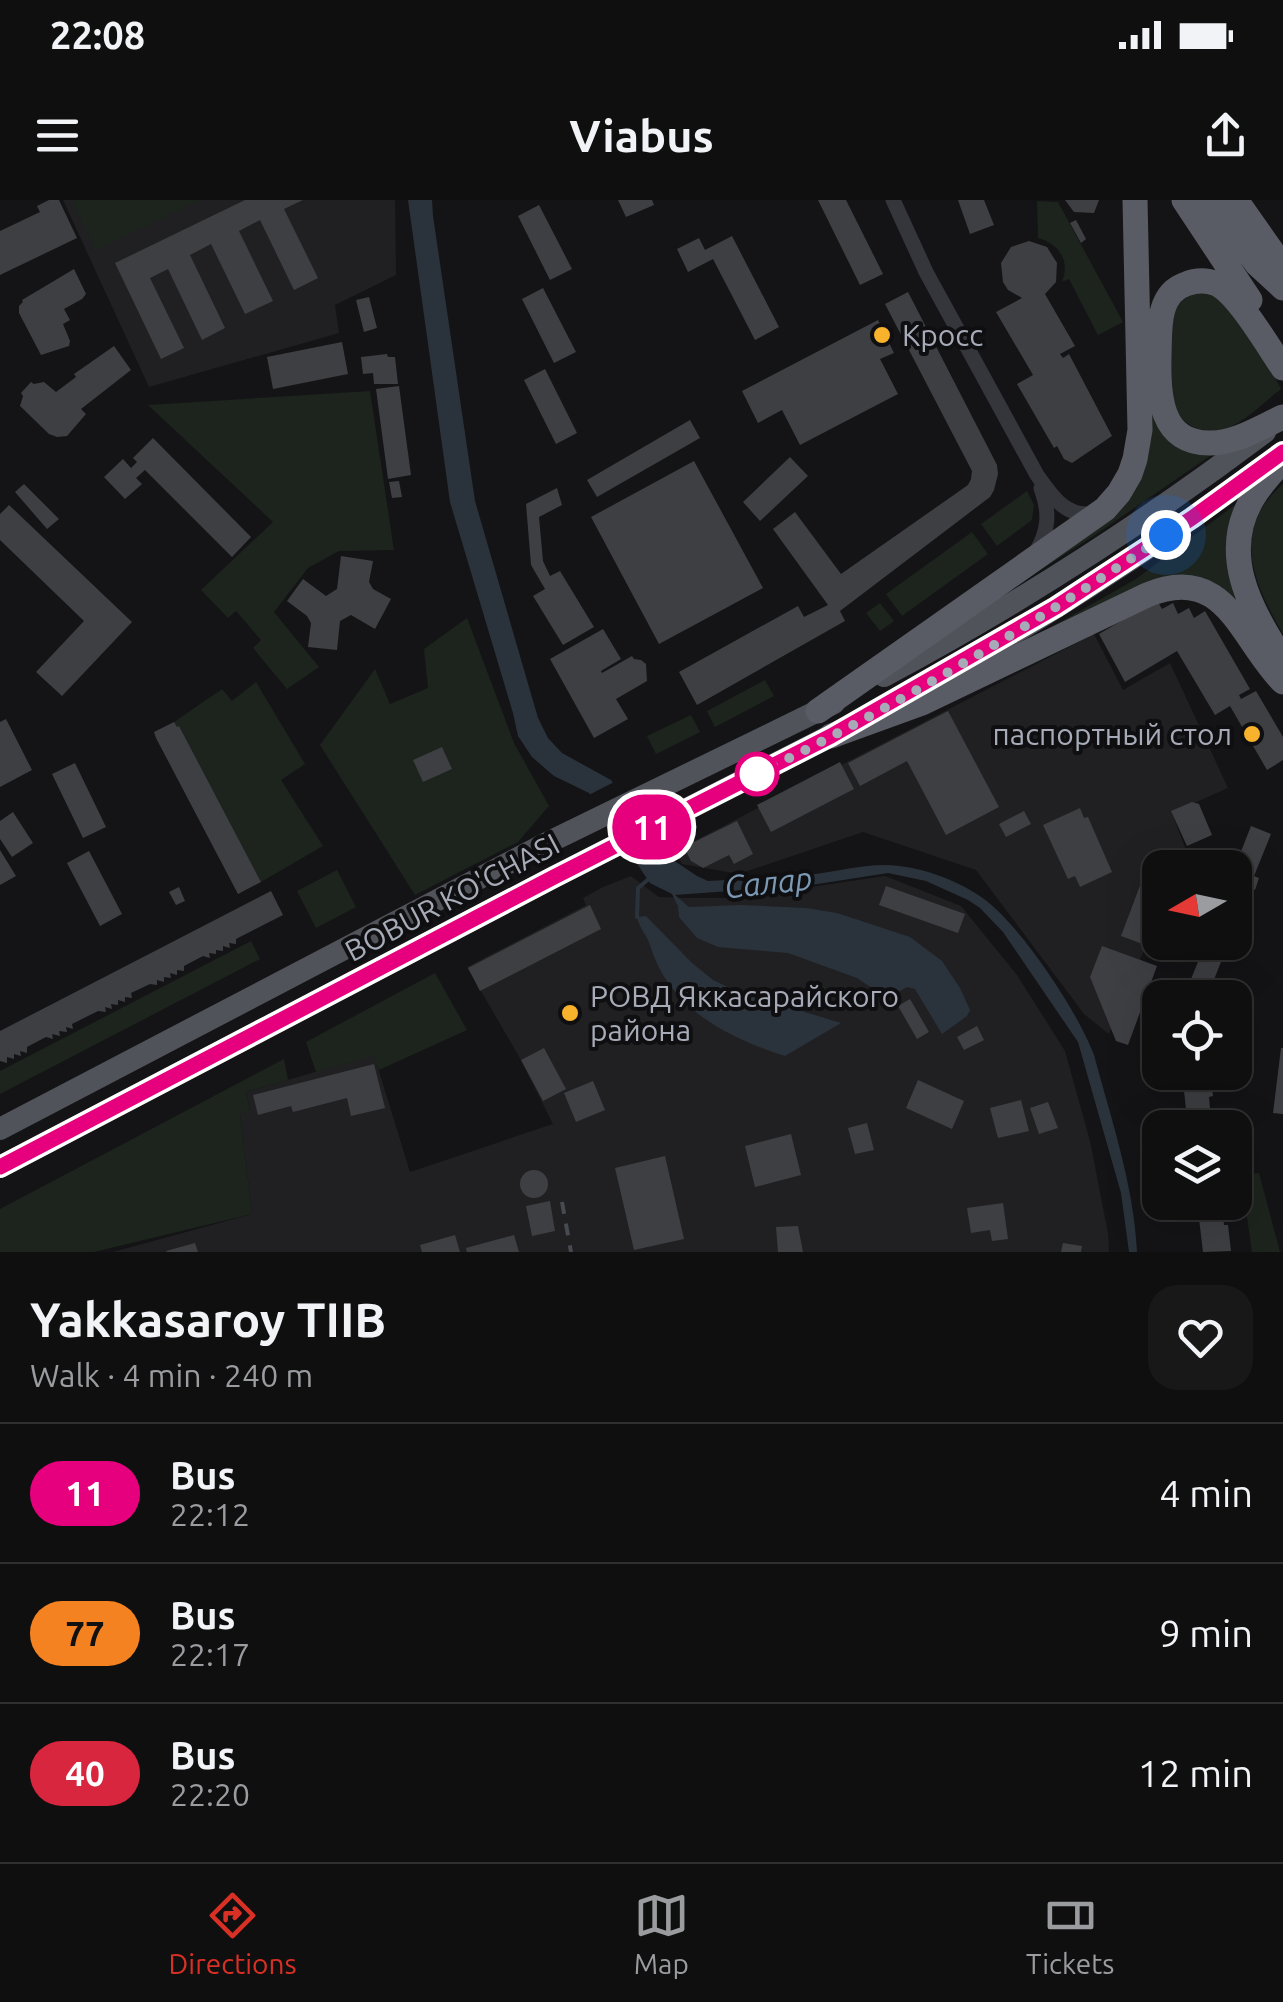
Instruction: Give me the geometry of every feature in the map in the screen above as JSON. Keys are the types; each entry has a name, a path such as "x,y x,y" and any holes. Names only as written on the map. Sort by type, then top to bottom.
{"highway":[{"path":"818,711 1106,509 1119,493 1130,474 1140,430 1135,200"},
{"path":"1184,200 1283,352"},
{"path":"1210,200 1257,264 1283,288"},
{"path":"1236,200 1283,267"},
{"path":"1283,368 1238,304 1217,284 1201,281 1178,288 1166,302 1160,319 1159,395 1179,433 1192,440 1215,443 1283,418"},
{"path":"1283,460 1247,509 1238,554 1247,597 1283,659"},
{"path":"831,736 922,703 1147,595 1170,588 1193,588 1223,602 1283,682"}],"main road":[{"name":"BOBUR KO'CHASI","path":"0,1129 539,847 818,711 946,643 1024,597 1177,495 1283,418"},
{"name":"BOBUR KO'CHASI","path":"0,1167 831,736 1036,620 1192,518 1283,452"},
{"path":"539,847 550,848 557,856 554,877"}],"street":[{"path":"893,200 926,272 1037,475 1068,511 1084,515 1106,509"},
{"path":"1029,563 1048,520 1037,475"}],"shaded area":[{"path":"63,200 395,200 396,275 335,305 339,333 149,387"},
{"path":"72,200 200,200 96,250"},
{"path":"1037,201 1058,202 1123,322 1098,335 1069,279 1062,282 1065,267 1061,254 1052,244 1038,238"},
{"path":"1210,288 1260,349 1281,389 1243,419 1215,431 1199,429 1182,418 1174,402 1170,372 1173,314 1191,295"},
{"path":"370,391 394,550 339,551 308,568 274,612 319,667 287,689 253,648 261,640 236,611 228,618 201,590 273,522 148,405"},
{"path":"1152,412 1160,428 1213,454 1020,583 1111,514"},
{"path":"1283,484 1283,634 1256,577 1252,538 1266,502"},
{"path":"1027,491 1034,505 1032,520 997,546 981,524"},
{"path":"1240,501 1256,629 1217,586 1013,649 1136,579"},
{"path":"972,532 988,554 902,616 886,594"},
{"path":"880,603 894,621 880,631 866,613"},
{"path":"467,618 514,743 549,806 518,842 415,895 320,745 375,669 390,704 428,688 424,649"},
{"path":"1094,634 1123,690 1170,663 1228,788 1172,813 1186,850 1142,850 1142,955 1109,1034 1084,1014 976,870 863,832 739,874 682,864 675,851"},
{"path":"765,680 774,696 715,727 707,711"},
{"path":"256,682 305,764 281,780 323,846 261,882 174,722 222,689 232,701"},
{"path":"691,715 700,732 656,754 647,736"},
{"path":"337,870 356,907 316,928 297,891"},
{"path":"631,876 659,897 737,898 885,876 961,906 1017,975 1065,1051 1090,1141 1109,1252 113,1252 252,1214 240,1114 250,1110 246,1092 374,1055 410,1172 553,1124 467,967 586,905 583,898"},
{"path":"251,941 260,959 0,1094 0,1071"},
{"path":"435,973 467,1030 379,1070 373,1056 316,1072 306,1042"},
{"path":"284,1059 288,1080 246,1092 250,1111 240,1114 252,1214 94,1252 0,1252 0,1209"},
{"path":"1259,1173 1280,1252 1252,1252 1247,1220 1252,1220 1252,1174"}],"water":[{"name":"Салар","path":"408,200 432,200 475,501 538,718 548,738 562,753 611,780 664,854 708,881 899,866 954,882 999,912 1047,971 1094,1055 1127,1177 1137,1252 1129,1252 1121,1193 1078,1042 1003,932 980,908 926,881 888,873 811,885 675,895 689,907 740,905 837,913 910,937 942,961 970,1010 942,1034 915,989 907,987 883,1001 857,978 788,953 718,947 697,938 679,917 672,894 650,883 589,793 554,776 532,757 518,736 450,502"},
{"path":"646,916 713,980 736,991 841,1023 785,1056 721,1029 702,1017 671,986 638,921 637,917"}],"pier":[{"path":"618,780 665,847 630,865 585,797"}],"building":[{"path":"59,200 77,238 0,275 0,231 40,212 37,206"},
{"path":"245,200 303,200 284,209 318,278 294,290 260,220 239,231 273,301 245,314 211,244 190,255 225,328 202,340 168,269 150,278 184,348 161,359 115,263"},
{"path":"618,200 652,200 654,205 626,217"},
{"path":"818,200 846,200 883,274 860,285"},
{"path":"958,200 984,200 994,225 970,234"},
{"path":"1065,200 1099,200 1094,213 1074,212"},
{"path":"539,205 572,269 550,280 518,216"},
{"path":"1076,220 1086,239 1081,243 1070,223"},
{"path":"732,236 779,327 755,340 713,259 688,272 677,249 699,238 705,250"},
{"path":"1029,241 1047,247 1057,263 1056,282 1045,294 1075,346 1060,354 1063,358 1069,354 1112,436 1072,463 1064,459 1057,446 1054,448 1017,384 1033,375 996,312 1022,298 1003,282 1001,263 1011,247"},
{"path":"74,269 86,294 64,309 70,320 63,324 69,346 41,355 19,306 22,300"},
{"path":"543,288 576,352 554,363 522,299"},
{"path":"908,292 997,465 994,490 990,497 840,611 845,621 697,705 679,672 798,606 804,617 828,605 773,529 795,512 841,574 968,485 972,471 885,304"},
{"path":"369,297 377,328 364,332 356,300"},
{"path":"878,320 894,353 880,359 898,394 800,445 782,410 758,423 742,391"},
{"path":"342,342 348,374 273,389 267,357"},
{"path":"114,346 131,370 81,409 86,414 67,436 49,434 20,406 21,393 31,382 44,382 56,392"},
{"path":"361,357 395,357 398,384 374,384 373,373 363,374"},
{"path":"545,369 577,433 556,444 524,380"},
{"path":"399,386 411,475 388,479 376,389"},
{"path":"690,420 700,438 597,497 587,480"},
{"path":"153,438 251,537 232,557 145,470 136,478 142,484 125,499 104,477 123,459 131,468 137,462 133,458"},
{"path":"790,457 808,476 760,521 743,502"},
{"path":"694,461 763,588 659,644 591,517"},
{"path":"399,481 402,497 392,498 389,482"},
{"path":"24,484 59,519 47,529 15,492"},
{"path":"557,488 562,505 539,517 543,561 550,576 560,571 594,627 563,645 533,596 545,589 531,565 526,504"},
{"path":"9,505 132,622 62,696 36,672 84,621 0,540 0,514"},
{"path":"341,556 373,561 369,582 373,589 391,599 375,629 351,615 340,621 337,650 308,647 311,623 287,601 303,579 326,596 337,589"},
{"path":"1157,600 1162,609 1173,603 1178,614 1189,608 1194,618 1205,611 1250,689 1239,695 1241,699 1256,691 1283,737 1283,760 1267,770 1230,706 1215,715 1177,651 1125,682 1099,634"},
{"path":"603,629 621,659 602,673 632,656 646,664 647,681 616,699 628,719 594,738 550,659"},
{"path":"948,711 999,807 946,835 907,761 860,786 848,763"},
{"path":"6,719 32,770 0,787 0,722"},
{"path":"174,722 261,882 238,894 156,738 154,732"},
{"path":"442,747 452,769 423,782 413,760"},
{"path":"840,762 854,789 771,832 757,805"},
{"path":"75,763 106,827 83,838 52,774"},
{"path":"1192,802 1199,804 1212,835 1187,846 1171,811"},
{"path":"1080,808 1084,818 1088,817 1112,872 1080,887 1075,876 1068,879 1043,825"},
{"path":"1024,811 1031,824 1006,837 999,824"},
{"path":"13,812 33,843 12,857 0,839 0,821"},
{"path":"737,821 753,854 734,864 729,855 703,868 691,861 684,847"},
{"path":"1251,826 1271,834 1254,876 1259,878 1255,890 1252,850 1242,850"},
{"path":"0,850 16,876 0,885"},
{"path":"89,851 122,914 100,926 67,863"},
{"path":"1141,883 1142,883 1142,944 1121,936"},
{"path":"886,886 965,914 958,933 879,905"},
{"path":"179,887 185,901 176,905 169,892"},
{"path":"271,891 283,915 236,939 236,944 229,943 230,948 223,946 223,951 209,953 210,958 203,956 184,966 184,971 177,970 177,975 170,973 171,978 164,977 164,982 157,980 157,985 150,984 131,993 132,998 125,997 125,1002 118,1000 118,1005 111,1004 112,1009 105,1007 106,1012 98,1011 72,1024 73,1029 66,1027 67,1032 59,1031 60,1036 52,1034 53,1039 46,1037 27,1047 27,1053 20,1051 21,1056 14,1054 14,1059 7,1057 7,1063 0,1061 0,1031"},
{"path":"590,905 601,929 480,991 468,968"},
{"path":"1102,946 1157,966 1152,980 1142,980 1142,1007 1128,1045 1116,1041 1090,977"},
{"path":"1199,960 1222,960 1214,980 1191,979"},
{"path":"843,993 857,999 852,1009 838,1002"},
{"path":"910,999 929,1032 917,1039 898,1006"},
{"path":"977,1026 984,1040 964,1050 957,1037"},
{"path":"544,1048 566,1089 543,1101 521,1060"},
{"path":"1283,1048 1283,1114 1273,1113"},
{"path":"374,1064 385,1108 351,1116 347,1098 293,1112 291,1106 258,1115 253,1095"},
{"path":"918,1080 964,1101 952,1129 906,1108"},
{"path":"593,1081 605,1110 576,1122 564,1093"},
{"path":"1184,1090 1212,1090 1210,1108 1214,1110 1186,1110"},
{"path":"1021,1100 1029,1131 998,1138 990,1108"},
{"path":"1048,1102 1058,1128 1039,1134 1030,1108"},
{"path":"867,1123 874,1150 855,1154 848,1128"},
{"path":"791,1134 801,1175 755,1187 745,1146"},
{"path":"665,1156 684,1239 634,1250 615,1168"},
{"path":"534,1170 544,1174 548,1184 544,1194 534,1198 524,1194 520,1184 524,1174"},
{"path":"550,1201 555,1231 532,1236 526,1206"},
{"path":"1003,1203 1008,1239 992,1241 990,1230 971,1233 967,1208"},
{"path":"1199,1220 1224,1220 1228,1225 1231,1251 1203,1252"},
{"path":"798,1226 803,1252 778,1252 776,1227"},
{"path":"455,1235 460,1252 422,1252 420,1245"},
{"path":"514,1235 519,1252 467,1252 466,1248"},
{"path":"195,1243 198,1252 166,1251"},
{"path":"1063,1243 1082,1246 1081,1252 1061,1252"}],"waterway":[{"path":"637,917 638,888 651,877"}],"railway":[{"path":"562,1202 571,1252"}],"bus line":[{"name":"11","path":"0,1167 831,736 957,666 1115,570 1283,452"}],"place":[{"name":"Кросс","path":"882,335"},
{"name":"паспортный стол","path":"1252,734"},
{"name":"РОВД Яккасарайского района","path":"570,1013"}],"route":[{"path":"757,774 1036,620 1166,535"}]}
